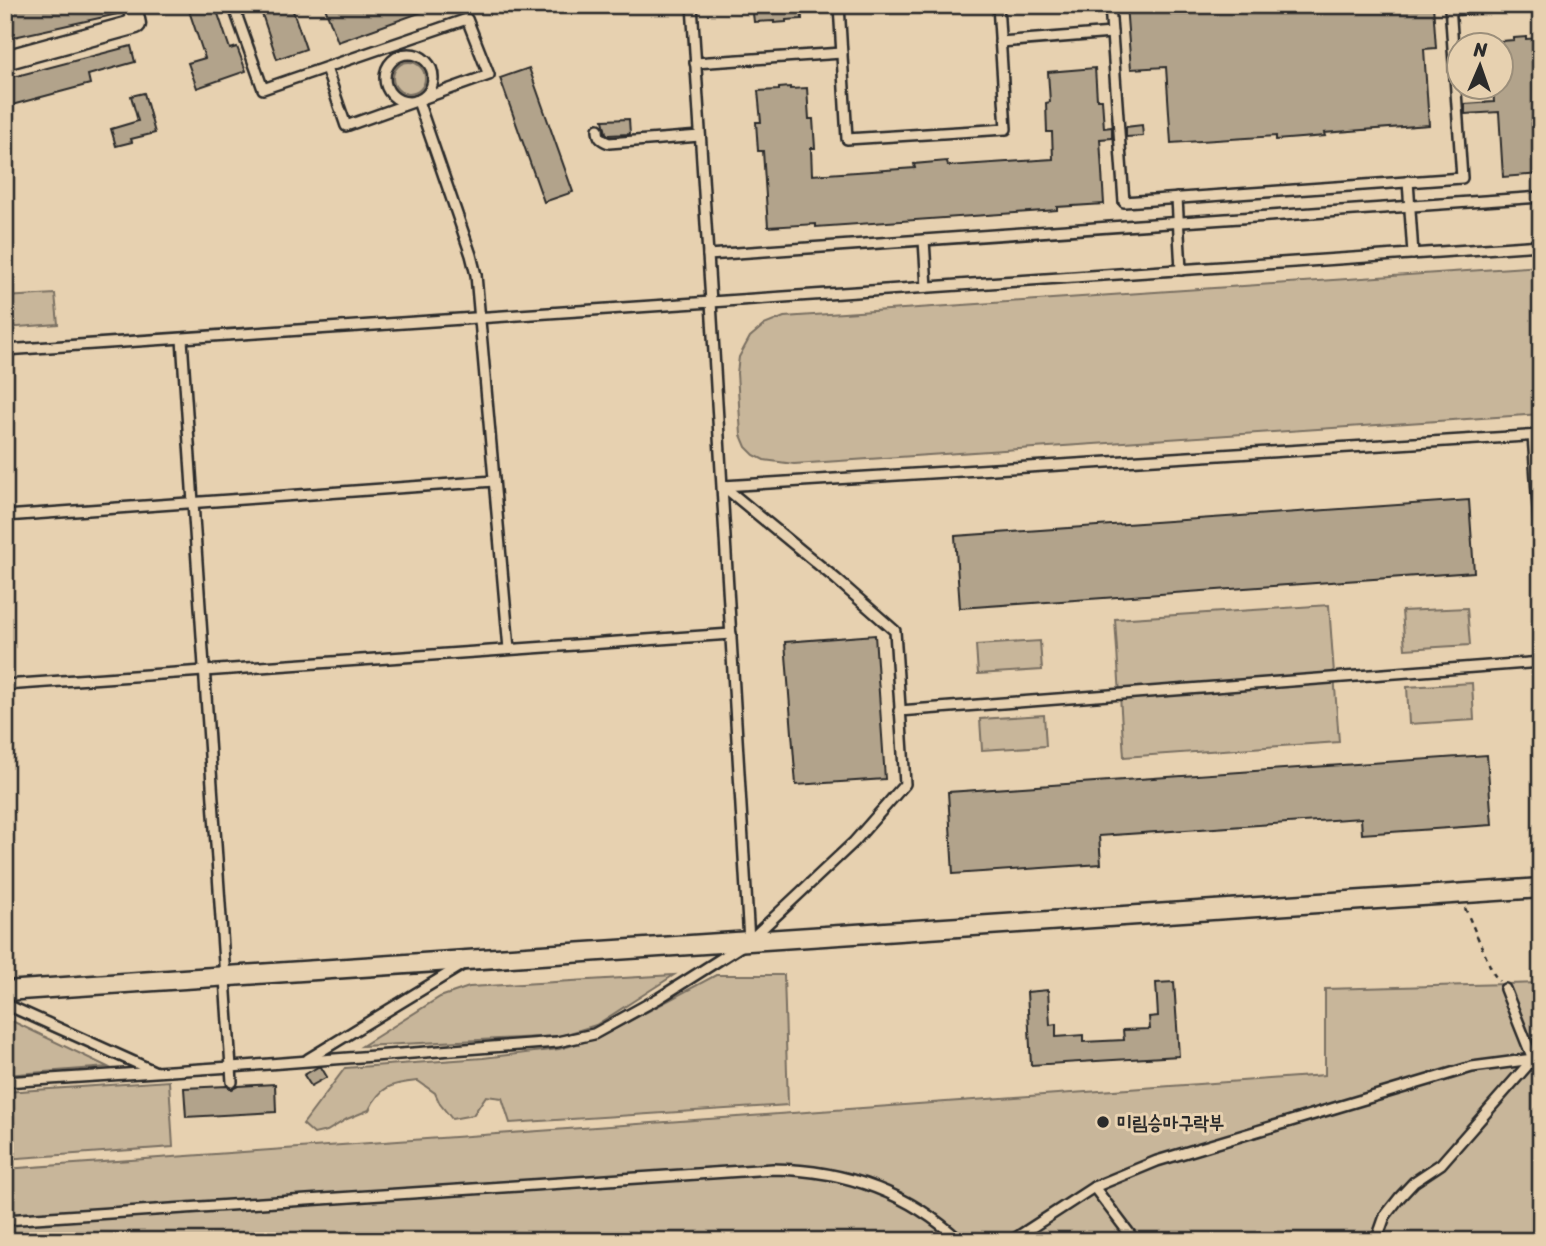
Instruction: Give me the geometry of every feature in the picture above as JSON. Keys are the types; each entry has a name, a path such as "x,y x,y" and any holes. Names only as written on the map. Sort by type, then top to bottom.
{"street":[{"path":"5,60 135,24 132,5"},
{"path":"5,991 1541,888"}],"lane":[{"path":"233,5 263,89 467,19 489,75 345,126 326,68"},
{"path":"692,5 749,941"},
{"path":"839,5 847,139 1006,129 998,5"},
{"path":"1110,5 1124,202 1462,178 1450,8 1520,5"},
{"path":"1000,42 1112,33"},
{"path":"395,44 400,56"},
{"path":"695,63 842,53"},
{"path":"411,54 430,64 434,75 433,86 427,95 418,101 397,99 389,92 385,82 386,71 391,62 400,56 411,54"},
{"path":"418,101 471,255 478,289 509,649"},
{"path":"597,129 602,141 609,143 700,136"},
{"path":"1408,181 1413,254"},
{"path":"708,255 1541,197"},
{"path":"1177,198 1181,270"},
{"path":"925,240 928,287"},
{"path":"5,350 1541,245"},
{"path":"182,339 232,1082"},
{"path":"723,486 1537,435 1541,552"},
{"path":"5,516 494,481"},
{"path":"5,1082 231,1068 557,1042 594,1034 659,998 749,941 854,842 905,784 895,631 723,486"},
{"path":"5,684 731,634"},
{"path":"900,711 1541,662"},
{"path":"307,1060 472,960"},
{"path":"1505,989 1538,1057"},
{"path":"5,1004 156,1072"},
{"path":"1011,1241 1094,1187 1157,1161 1472,1067 1538,1057"},
{"path":"1378,1241 1385,1216 1399,1198 1414,1182 1441,1164 1538,1057"},
{"path":"5,1220 797,1169 845,1177 891,1193 933,1218 960,1241"},
{"path":"1094,1187 1136,1241"}],"path":[{"path":"1459,894 1493,973 1505,989"}],"shaded area":[{"path":"409,62 420,67 425,78 420,89 409,94 398,89 393,78 398,67"},
{"path":"1541,266 1541,414 794,464 764,460 754,455 746,447 741,435 737,373 739,357 750,337 764,325 784,317"},
{"path":"55,294 58,324 5,328 5,297"},
{"path":"1329,605 1339,742 1124,757 1115,619"},
{"path":"1467,608 1470,645 1405,649 1402,611"},
{"path":"1040,641 1042,670 978,674 976,645"},
{"path":"1472,683 1474,720 1409,724 1407,687"},
{"path":"1044,715 1046,746 982,750 980,719"},
{"path":"674,975 596,1025 560,1036 362,1046 440,997 469,987"},
{"path":"716,975 784,975 788,1105 510,1123 502,1098 486,1096 473,1115 452,1119 435,1093 418,1081 388,1087 378,1095 369,1110 327,1131 314,1134 303,1124 345,1068 483,1058 559,1049 598,1038"},
{"name":"미림승마구락부","path":"1541,983 1541,1241 5,1241 5,1169 1325,1075 1325,989"},
{"path":"5,1020 10,1020 108,1067 5,1075"},
{"path":"169,1081 173,1147 5,1159 5,1092"}],"building":[{"path":"5,5 121,5 122,13 5,39"},
{"path":"187,5 215,5 230,49 237,47 246,71 197,88 188,63 205,58"},
{"path":"259,5 291,5 306,49 277,59"},
{"path":"324,5 436,5 436,7 338,42"},
{"path":"752,5 801,5 802,19 774,23 754,22"},
{"path":"1126,5 1433,5 1436,48 1424,49 1429,125 1324,133 1325,136 1276,140 1276,136 1171,143 1166,67 1131,69"},
{"path":"1514,38 1541,38 1541,174 1503,177 1499,112 1465,114 1465,104 1514,102"},
{"path":"131,46 135,62 88,75 90,84 8,106 5,79"},
{"path":"529,68 573,192 544,202 500,78"},
{"path":"1095,68 1097,99 1102,99 1104,128 1112,127 1112,138 1100,139 1104,204 1057,207 1057,210 816,227 816,224 768,227 763,151 758,151 756,122 761,122 758,91 807,88 809,119 813,119 815,148 811,148 812,175 915,168 914,164 947,161 948,166 1053,159 1052,132 1047,132 1046,103 1050,102 1048,72"},
{"path":"144,93 155,133 116,146 111,129 138,121 131,96"},
{"path":"629,119 630,134 606,133 603,120"},
{"path":"1142,125 1143,136 1126,137 1126,127"},
{"path":"1469,500 1474,572 960,608 955,536"},
{"path":"875,635 885,779 796,785 785,642"},
{"path":"1487,755 1492,825 1362,834 1361,818 1099,836 1101,864 953,874 948,792"},
{"path":"1174,982 1179,1056 1031,1065 1027,992 1048,990 1050,1025 1056,1024 1056,1037 1083,1035 1083,1042 1124,1040 1123,1030 1150,1029 1149,1017 1158,1016 1156,983"},
{"path":"321,1067 327,1077 311,1086 304,1075"},
{"path":"275,1084 276,1112 186,1117 184,1088 227,1086 232,1089 238,1086"}],"place":[{"name":"미림승마구락부","path":"1103,1122"}]}
